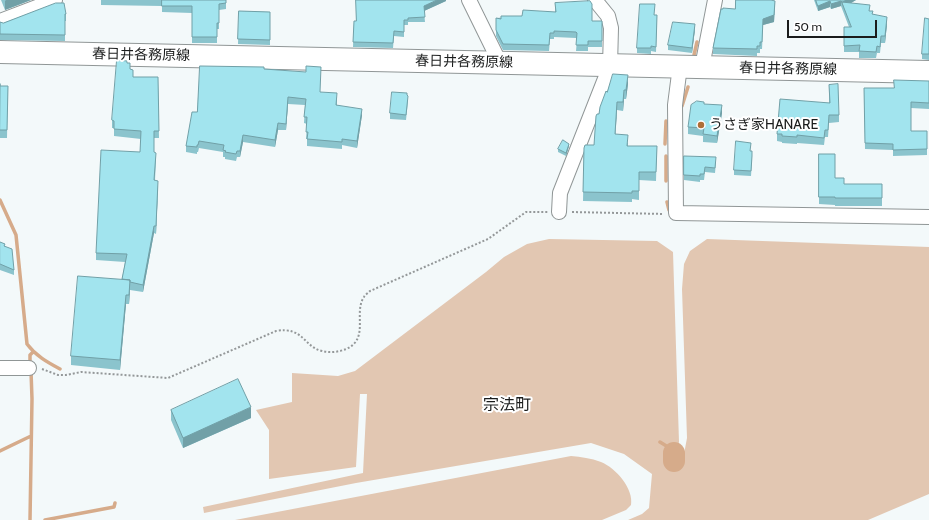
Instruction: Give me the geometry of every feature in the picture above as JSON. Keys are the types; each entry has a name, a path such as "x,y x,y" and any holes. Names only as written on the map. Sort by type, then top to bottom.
{"main road":[{"name":"春日井各務原線","path":"0,52 929,72"}],"street":[{"path":"0,21 55,0"},
{"path":"469,0 500,63"},
{"path":"559,212 560,193 610,66 611,28 608,16 595,0"},
{"path":"702,67 715,0"},
{"path":"680,66 675,105 676,213 929,217"},
{"path":"0,368 29,368"}],"path":[{"path":"29,368 40,368 58,375 66,376 82,372 168,378 276,331 283,330 297,333 319,350 326,352 345,350 354,345 357,341 359,334 361,304 363,297 370,291 488,239 526,212 676,213"}],"shaded area":[{"path":"549,239 657,241 673,252 679,442 676,452 684,454 687,438 682,289 684,264 690,251 707,239 929,247 929,494 868,520 628,520 642,514 649,508 652,474 624,454 591,443 356,483 204,513 203,507 363,473 367,394 360,394 356,467 269,479 269,430 256,410 292,402 292,373 338,376 355,371 504,257 527,244"},
{"path":"571,456 601,462 612,469 627,486 630,492 631,505 626,510 602,520 235,520"}],"building":[{"path":"162,0 226,0 226,3 219,4 217,37 192,37 192,6 162,6"},
{"path":"356,0 437,0 424,6 425,17 408,18 408,20 404,20 404,32 394,31 393,43 353,42 354,21 356,21"},
{"path":"736,0 775,1 774,15 763,19 762,42 760,42 760,46 757,46 757,49 713,48 721,9 735,9"},
{"path":"816,0 846,0 831,4 830,1 818,6"},
{"path":"590,1 592,4 592,21 602,21 602,41 588,41 588,45 576,45 576,32 554,31 554,33 550,33 549,45 503,44 496,30 496,18 501,19 501,16 522,16 523,10 556,12 555,3"},
{"path":"842,2 870,5 869,11 873,11 872,14 887,17 885,36 881,36 880,47 877,46 876,52 859,51 860,45 844,46 844,27 851,27"},
{"path":"56,3 64,3 66,14 65,35 0,34 0,22 3,23"},
{"path":"640,4 655,4 654,15 657,15 656,47 651,46 651,48 637,48"},
{"path":"239,11 270,12 270,40 238,39"},
{"path":"925,18 929,19 929,54 922,54"},
{"path":"673,22 695,24 692,48 668,45"},
{"path":"117,60 127,61 127,63 130,63 130,69 133,70 133,77 158,77 159,131 154,131 154,152 156,153 154,180 158,181 156,226 154,226 143,285 130,282 130,280 122,279 127,254 96,253 101,150 140,152 141,131 114,129 114,121 112,120"},
{"path":"200,66 264,67 264,69 306,72 306,66 321,67 320,92 337,93 336,105 362,109 357,141 342,139 342,142 307,139 307,117 304,117 306,99 288,97 286,124 278,123 275,140 243,135 240,151 237,151 236,154 225,152 226,151 223,150 224,145 199,141 197,147 186,146 192,112 197,112"},
{"path":"613,74 628,75 626,90 624,90 623,102 617,102 615,134 628,135 627,146 657,146 656,172 639,172 639,191 632,191 632,193 583,192 584,148 585,145 594,145 596,116 599,114 600,107"},
{"path":"894,80 929,81 929,103 911,102 911,131 927,131 927,149 893,150 893,144 865,143 864,88 894,88"},
{"path":"838,84 839,115 829,115 828,130 825,130 824,138 797,135 797,137 782,136 782,134 777,134 780,99 830,103 829,85"},
{"path":"0,86 8,86 7,130 0,130"},
{"path":"392,92 407,93 406,115 390,113"},
{"path":"697,101 704,102 704,104 722,105 717,136 703,134 704,128 688,127 691,105"},
{"path":"563,140 569,144 566,153 558,149"},
{"path":"736,141 751,143 751,171 734,170"},
{"path":"819,154 835,154 835,178 844,178 844,184 882,184 882,198 819,197"},
{"path":"684,156 716,157 715,168 705,167 704,174 700,174 700,176 684,175"},
{"path":"0,242 5,244 4,246 12,249 14,270 0,264"},
{"path":"78,276 130,280 129,295 126,295 120,360 71,356"},
{"path":"238,379 251,407 183,438 171,410"}],"waterway":[{"path":"694,55 697,42"},
{"path":"682,106 688,87"},
{"path":"665,144 666,121"},
{"path":"666,156 666,181"},
{"path":"0,200 16,235 27,344 38,355 60,369"},
{"path":"667,202 669,210"},
{"path":"30,365 30,355 33,352"},
{"path":"30,520 31,371"},
{"path":"0,451 31,436"},
{"path":"660,442 674,453"},
{"path":"674,453 676,445"},
{"path":"674,453 674,461"},
{"path":"45,520 114,507 115,503"}],"place":[{"name":"うさぎ家HANARE","path":"701,125"}],"district":[{"name":"宗法町","path":"507,405"}]}
